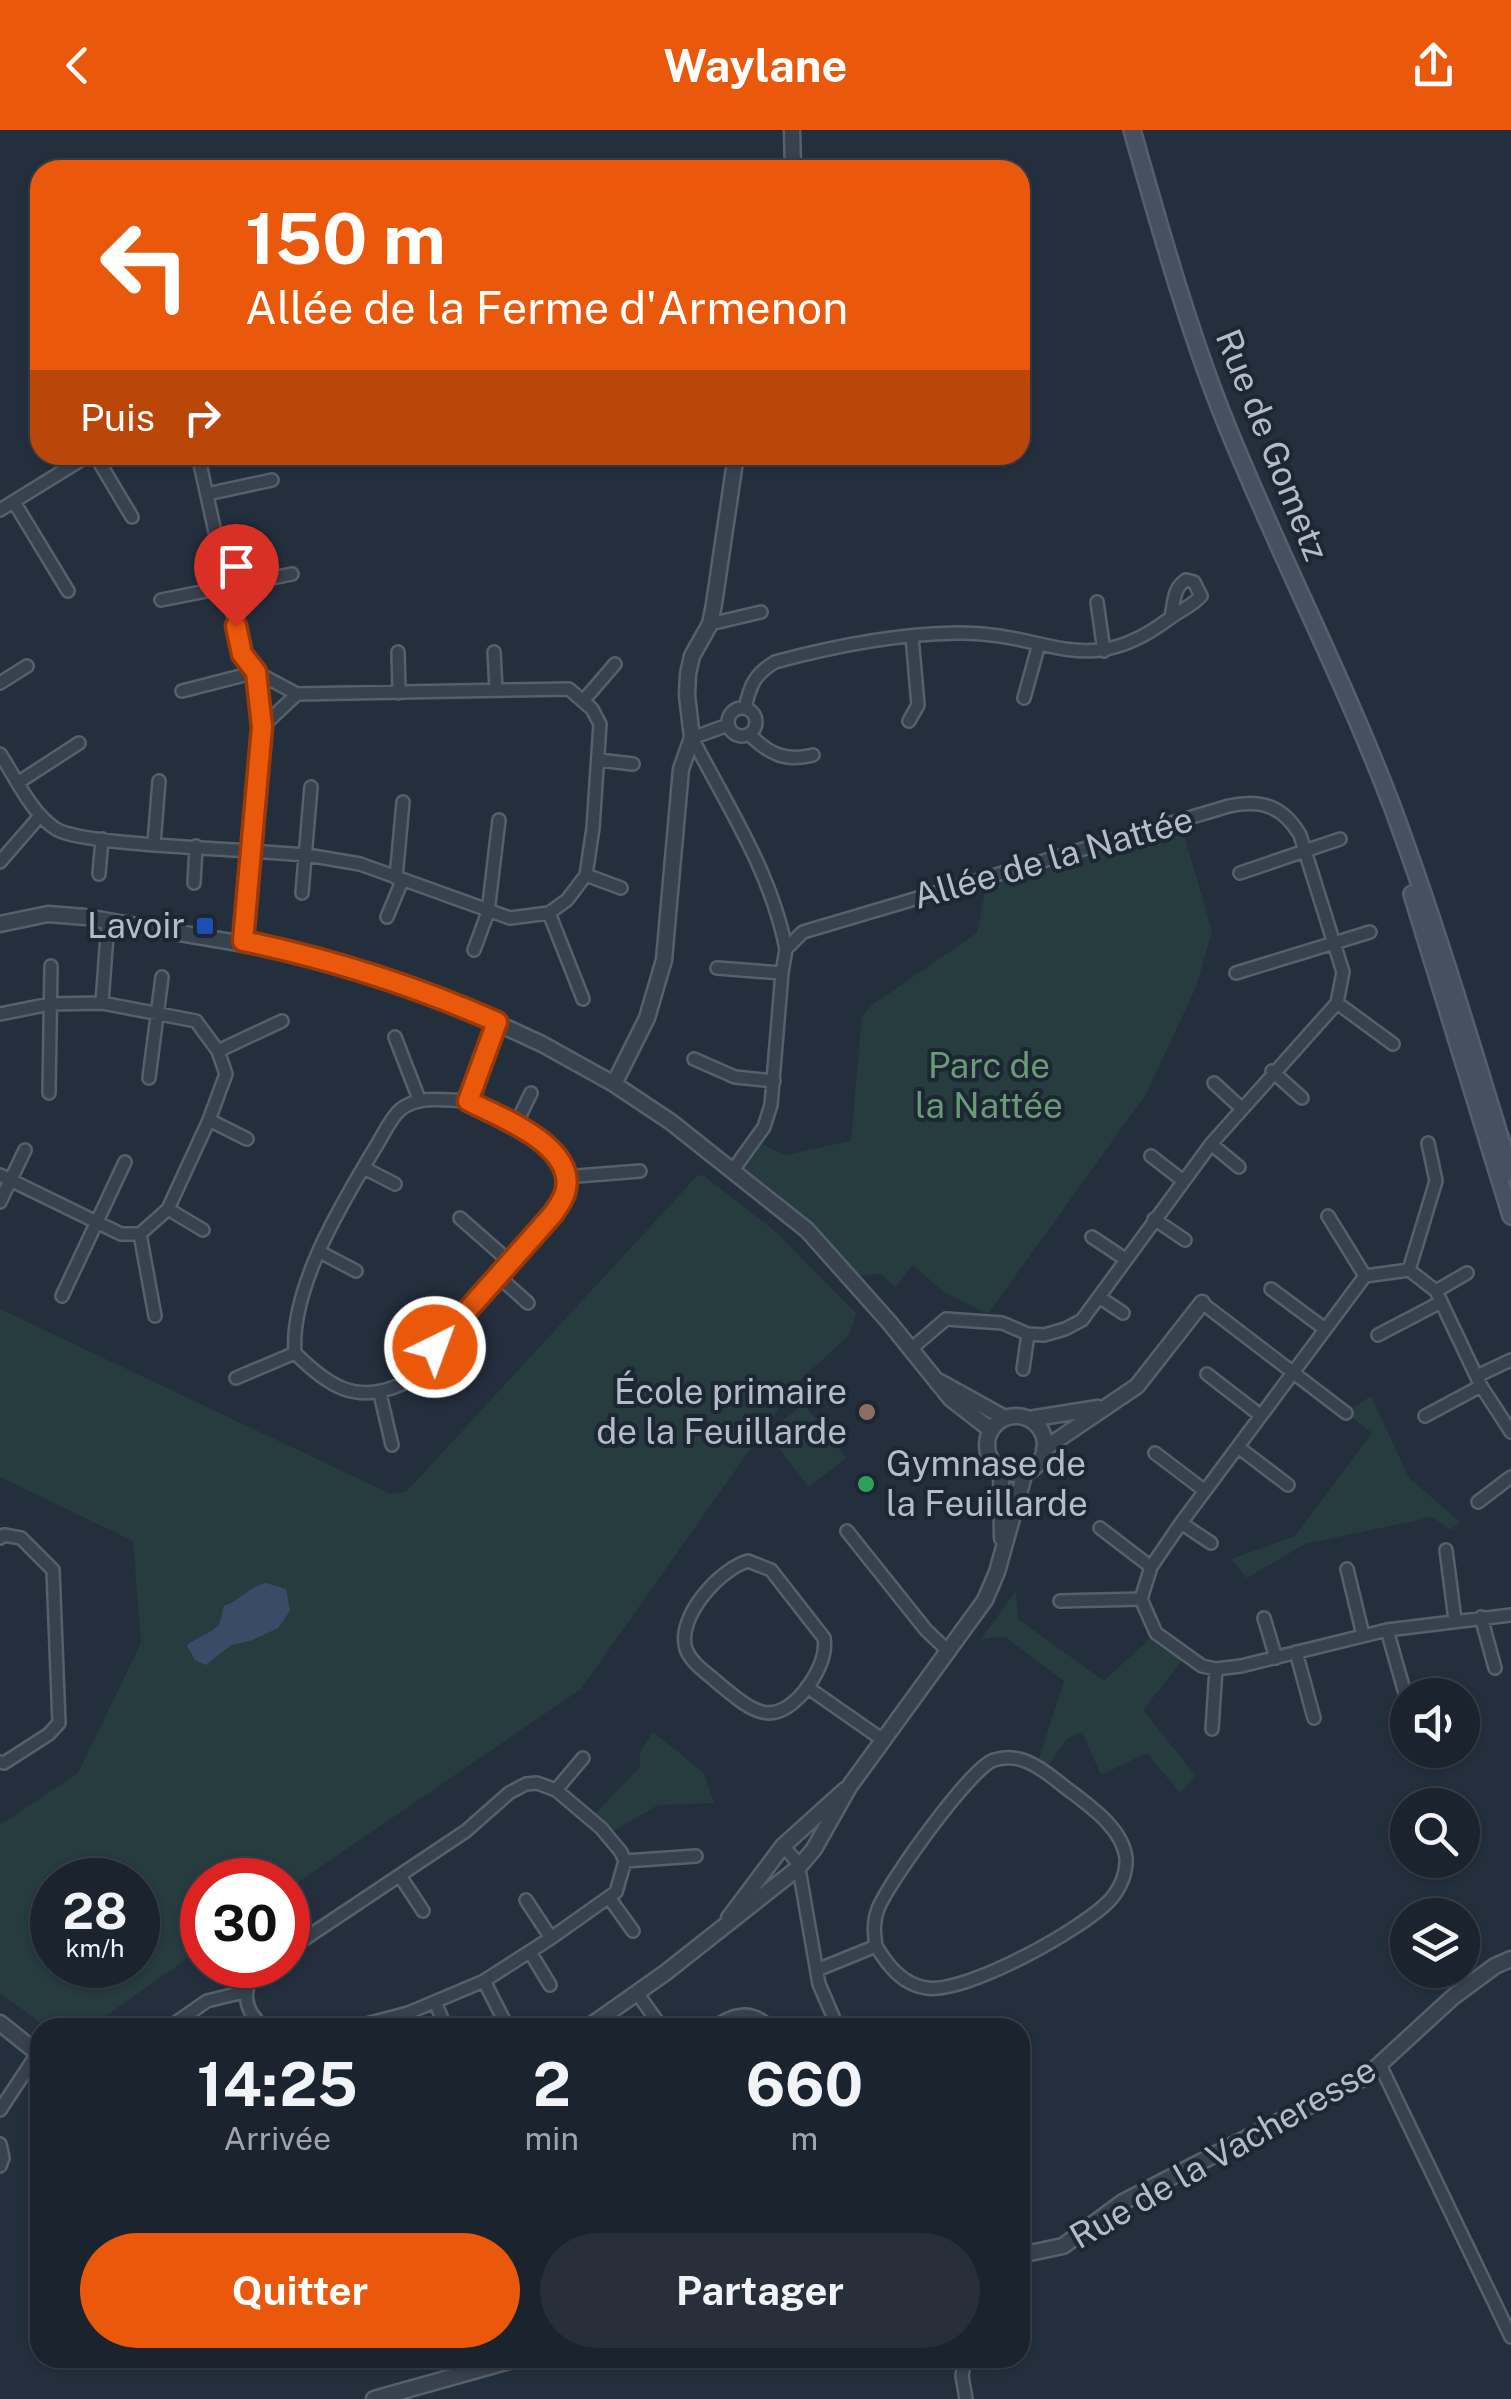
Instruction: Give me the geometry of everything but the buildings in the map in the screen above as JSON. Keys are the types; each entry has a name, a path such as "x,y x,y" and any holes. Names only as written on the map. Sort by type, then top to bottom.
{"main road":[{"name":"Rue de Gometz","path":"1132,130 1186,314 1220,408 1343,684 1436,932 1511,1216"},
{"name":"Rue de Gometz","path":"1483,1104 1511,1173"}],"street":[{"path":"792,130 793,160"},
{"path":"0,510 65,465"},
{"path":"98,465 132,517"},
{"path":"0,754 40,816 58,831 102,840 307,855 360,864 510,918 549,913 567,900 586,875 600,724 584,700 569,689 297,694 256,672 242,654 200,465"},
{"path":"614,1084 647,1018 664,960 681,769 692,738 688,674 710,624 734,465"},
{"path":"207,494 272,480"},
{"path":"14,502 68,591"},
{"path":"162,600 292,574"},
{"path":"1097,602 1104,651"},
{"path":"710,624 761,612"},
{"path":"745,708 750,685 759,671 775,662 822,649 912,636 998,635 1071,652 1104,651 1156,630 1172,617"},
{"path":"909,721 918,705 912,636"},
{"path":"1024,698 1040,644"},
{"path":"398,652 399,693"},
{"path":"494,652 496,690"},
{"path":"584,700 615,664"},
{"path":"0,683 27,666"},
{"path":"182,691 256,672"},
{"path":"243,941 262,727 256,672"},
{"path":"262,727 297,694"},
{"path":"728,726 732,712 745,708"},
{"path":"728,726 737,735 750,734 756,717 745,708"},
{"path":"692,738 728,726"},
{"path":"750,734 766,751 778,756 795,760 814,755"},
{"path":"692,738 754,852 778,908 786,949 774,1081 764,1126 733,1170"},
{"path":"19,782 79,743"},
{"path":"599,760 633,764"},
{"path":"154,842 159,781"},
{"path":"302,893 312,787"},
{"path":"387,918 399,879 404,802"},
{"name":"Allée de la Nattée","path":"786,949 802,932 817,927 1248,802 1264,803 1291,820 1305,851 1343,972 1336,1003"},
{"path":"0,862 40,816"},
{"path":"474,950 488,912 498,820"},
{"path":"99,874 102,840"},
{"path":"1240,873 1340,840"},
{"path":"194,883 196,846"},
{"path":"586,875 620,888"},
{"path":"549,913 583,998"},
{"path":"0,924 48,914 243,941 303,954 409,986 497,1022 614,1084 671,1122 808,1230 951,1399 991,1430"},
{"path":"102,1004 108,921"},
{"path":"1236,973 1370,932"},
{"path":"49,1094 51,966"},
{"path":"717,968 782,973"},
{"path":"149,1078 162,977"},
{"path":"911,1349 946,1319 1002,1323 1028,1334 1066,1329 1082,1320 1210,1144 1336,1003 1394,1044"},
{"path":"0,1014 50,1004 102,1004 196,1021 218,1051 226,1074 168,1209 140,1234 121,1234 5,1177"},
{"path":"218,1051 282,1022"},
{"path":"468,1101 497,1022"},
{"path":"395,1038 419,1099"},
{"path":"694,1059 735,1077 774,1081"},
{"path":"1272,1071 1302,1098"},
{"path":"1214,1084 1240,1107"},
{"path":"515,1126 531,1094"},
{"path":"419,1099 468,1101 536,1137 562,1161 566,1192 553,1214 402,1384 380,1394 357,1394 316,1374 295,1353 293,1328 320,1252 334,1218 398,1111 419,1099"},
{"path":"209,1120 247,1139"},
{"path":"1409,1270 1436,1181 1428,1142"},
{"path":"1210,1144 1239,1168"},
{"path":"0,1202 5,1177 26,1150"},
{"path":"1150,1156 1182,1180"},
{"path":"62,1296 125,1162"},
{"path":"364,1168 395,1184"},
{"path":"565,1177 640,1171"},
{"path":"168,1209 203,1230"},
{"path":"1328,1216 1364,1276"},
{"path":"460,1218 510,1262"},
{"path":"1154,1219 1185,1240"},
{"path":"140,1234 155,1316"},
{"path":"1092,1237 1125,1259"},
{"path":"320,1252 356,1270"},
{"path":"1409,1270 1364,1276 1151,1567 1141,1600 1156,1633 1202,1666 1216,1669 1387,1630 1511,1615"},
{"path":"1409,1270 1438,1297 1479,1381 1511,1432"},
{"path":"1378,1335 1438,1297 1467,1273"},
{"path":"498,1276 528,1303"},
{"path":"1271,1289 1325,1328"},
{"path":"1098,1297 1123,1313"},
{"path":"1044,1449 1137,1386 1202,1303 1346,1413"},
{"path":"420,1310 446,1334"},
{"path":"1023,1369 1028,1334"},
{"path":"435,1347 463,1373"},
{"path":"236,1378 295,1353"},
{"path":"1425,1416 1511,1360"},
{"path":"1208,1374 1260,1414"},
{"path":"938,1382 1005,1418 1029,1419 1104,1407"},
{"path":"380,1394 392,1445"},
{"path":"1002,1555 1001,1469 990,1456 991,1430 1005,1418"},
{"path":"1001,1469 1024,1472 1038,1463 1044,1449 1042,1432 1029,1419"},
{"path":"1238,1447 1288,1485"},
{"path":"1155,1453 1205,1491"},
{"path":"601,2018 777,1886 814,1849 849,1787 985,1600 1002,1555 1024,1472"},
{"path":"1478,1502 1511,1477"},
{"path":"1182,1522 1210,1543"},
{"path":"1100,1528 1151,1567"},
{"path":"847,1531 948,1652"},
{"path":"0,1538 20,1538 54,1570 59,1723 49,1734 0,1762"},
{"path":"1446,1550 1455,1620"},
{"path":"748,1561 772,1570 819,1628 826,1649 807,1687 779,1712 762,1713 744,1705 691,1658 686,1649 686,1627 722,1572 748,1561"},
{"path":"1347,1568 1363,1636"},
{"path":"1060,1601 1141,1600"},
{"path":"1480,1617 1495,1668"},
{"path":"1264,1618 1276,1658"},
{"path":"1387,1630 1401,1678"},
{"path":"1296,1652 1314,1718"},
{"path":"1212,1730 1216,1669"},
{"path":"807,1687 883,1740"},
{"path":"1006,1757 1038,1765 1106,1822 1122,1842 1125,1872 1120,1886 1103,1906 1058,1937 973,1980 947,1988 918,1986 900,1976 876,1946 874,1919 887,1892 966,1780 991,1760 1006,1757"},
{"path":"556,1790 583,1758"},
{"path":"310,1935 466,1831 517,1787 537,1783 556,1790 600,1828 625,1861 622,1880 610,1899 484,1981 390,2018"},
{"path":"722,1926 783,1846 849,1787"},
{"path":"783,1846 798,1863 816,1970 833,2018"},
{"path":"625,1861 696,1856"},
{"path":"400,1876 423,1912"},
{"path":"777,1886 802,1898"},
{"path":"610,1899 633,1931"},
{"path":"526,1900 552,1938"},
{"path":"816,1970 876,1946"},
{"path":"530,1952 550,1985"},
{"name":"Rue de la Vacheresse","path":"1030,2253 1063,2246 1123,2202 1336,2094 1380,2064 1453,1997 1494,1966 1511,1959"},
{"path":"484,1981 503,2018"},
{"path":"245,1988 256,2018"},
{"path":"183,2018 207,2001 244,1992"},
{"path":"636,1993 655,2018"},
{"path":"435,2002 442,2018"},
{"path":"726,2018 749,2014 761,2018"},
{"path":"0,2023 30,2047"},
{"path":"1380,2064 1511,2337"},
{"path":"0,2110 30,2067"},
{"path":"0,2144 4,2158 0,2166"},
{"path":"374,2399 484,2368"},
{"path":"963,2368 966,2399"}],"green space":[{"name":"Parc de la Nattée","path":"1180,821 1212,931 1196,987 1146,1094 988,1314 944,1292 913,1265 895,1287 881,1274 848,1276 733,1170 755,1141 785,1155 851,1141 862,1016 872,1005 977,933 988,876"},
{"path":"703,1175 776,1232 856,1313 849,1335 796,1384 581,1689 310,1874 310,1858 180,1858 180,1964 160,1978 160,1858 30,1858 30,1988 145,1988 103,2018 34,2018 0,1993 0,1825 78,1773 141,1643 133,1541 0,1477 0,1309 391,1494 407,1491 697,1176"},
{"path":"1371,1396 1409,1478 1460,1522 1451,1530 1432,1517 1305,1544 1247,1578 1231,1559 1295,1536 1372,1433 1346,1413"},
{"path":"804,1404 846,1458 809,1487 767,1433"},
{"path":"1016,1591 1018,1619 1104,1681 1156,1633 1186,1656 1143,1710 1196,1776 1180,1793 1147,1753 1101,1775 1082,1732 1067,1739 1048,1766 1039,1759 1064,1681 1005,1637 981,1639"},
{"path":"653,1732 704,1773 714,1803 658,1805 607,1835 590,1819 640,1767 640,1752"}],"water":[{"path":"266,1583 286,1589 290,1611 278,1628 231,1645 206,1665 195,1660 187,1646 217,1626 224,1606"}],"place":[{"name":"Lavoir","path":"205,926"},
{"name":"École primaire de la Feuillarde","path":"867,1412"},
{"name":"Gymnase de la Feuillarde","path":"866,1484"}],"route":[{"path":"236,626 242,654 256,672 262,727 243,941 303,954 409,986 497,1022 468,1101 536,1137 562,1161 566,1192 553,1214 435,1347"}]}
